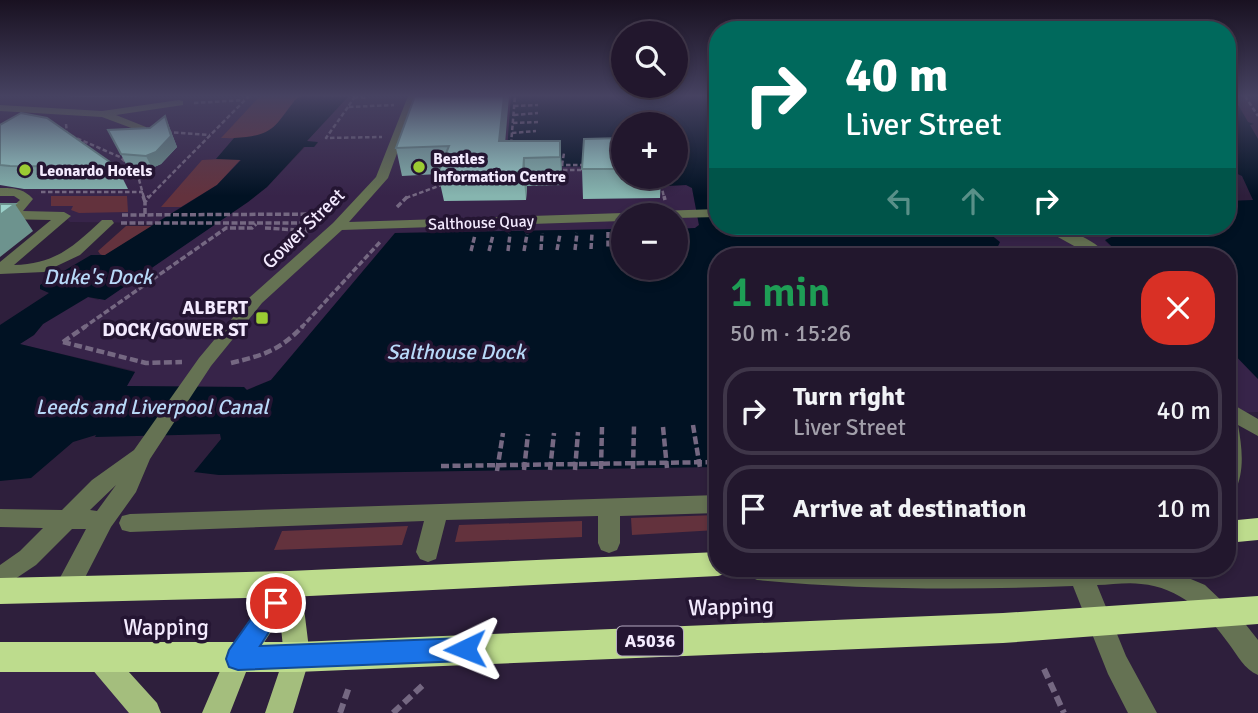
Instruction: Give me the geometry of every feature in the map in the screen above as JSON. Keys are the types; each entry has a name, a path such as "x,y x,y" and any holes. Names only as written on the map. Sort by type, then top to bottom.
{"highway":[{"path":"1236,531 1258,528"},
{"name":"Wapping","path":"0,591 289,584 709,564"},
{"name":"A5036","path":"1101,622 1258,610"},
{"name":"Wapping","path":"0,657 238,659 1101,622"}],"main road":[{"path":"279,713 297,657 289,584"},
{"path":"216,713 238,659 289,584"},
{"path":"100,659 147,713"}],"street":[{"path":"389,132 398,129"},
{"name":"Gower Street","path":"141,456 189,369 248,299 377,184 401,129"},
{"path":"359,183 377,184"},
{"path":"0,192 17,192 26,199 22,206 5,215"},
{"path":"688,212 709,213"},
{"path":"0,270 64,216 5,215"},
{"name":"Salthouse Quay","path":"332,222 611,217"},
{"path":"0,270 39,269 75,252 107,223"},
{"path":"1067,235 1089,248"},
{"path":"1236,414 1258,429"},
{"path":"66,589 103,520 128,486 141,456"},
{"path":"0,578 28,558 100,486 141,456"},
{"path":"130,523 709,504"},
{"path":"609,507 609,543"},
{"path":"428,552 437,511"},
{"path":"0,517 103,520"},
{"name":"Wapping","path":"830,577 1012,577"},
{"path":"1081,577 1117,665 1143,713"},
{"name":"Wapping","path":"1164,577 1182,584 1222,612 1258,662"}],"path":[{"path":"67,129 67,134 120,157 137,172 145,202 145,214 314,214 332,222"},
{"path":"145,129 211,135"},
{"path":"145,202 155,188 217,129"},
{"path":"332,129 326,138 389,132"},
{"path":"511,150 512,129"},
{"path":"512,133 536,131"},
{"path":"562,165 564,153"},
{"path":"550,165 587,165"},
{"path":"543,171 596,170"},
{"path":"397,207 400,200 429,187 450,183"},
{"path":"40,192 143,192"},
{"path":"314,214 316,223"},
{"path":"129,223 332,222"},
{"path":"189,369 146,363 63,342 226,228 252,228 257,223"},
{"path":"265,228 298,230"},
{"path":"557,250 560,232"},
{"path":"575,250 577,232"},
{"path":"591,249 592,232"},
{"path":"608,232 608,248"},
{"path":"489,251 493,233"},
{"path":"508,251 510,233"},
{"path":"524,251 528,233"},
{"path":"541,250 542,233"},
{"path":"471,251 476,234"},
{"path":"231,363 269,354 288,342 386,235"},
{"path":"693,425 699,465"},
{"path":"633,466 634,426"},
{"path":"601,469 602,427"},
{"path":"663,427 667,466"},
{"path":"575,467 578,432"},
{"path":"498,468 503,433"},
{"path":"550,467 554,433"},
{"path":"524,468 528,434"},
{"path":"442,466 524,468 709,463"},
{"path":"1044,669 1064,713"},
{"path":"393,713 424,685"},
{"path":"340,713 349,687"}],"shaded area":[{"path":"0,129 266,129 189,202 156,223 70,222 64,216 0,215"},
{"path":"229,129 272,129 249,138 221,138"},
{"path":"317,129 509,129 507,151 611,164 611,189 688,189 688,186 692,188 699,225 688,228 688,203 611,203 611,229 395,233 271,380 246,390 244,387 126,386 135,371 19,344 34,335 43,324 88,297 98,300 248,202 267,187 305,147 314,147 318,143 306,142"},
{"path":"241,159 217,185 181,207 161,207 202,160"},
{"path":"51,196 127,196 128,212 79,213 71,210 73,206 51,206"},
{"path":"126,226 153,226 104,256 100,254 98,251"},
{"path":"988,235 1117,235 1105,241 1113,248 992,248 992,239"},
{"path":"1236,356 1258,379 1258,412 1236,413"},
{"path":"709,515 709,530 632,535 631,518"},
{"path":"582,521 582,537 455,542 459,525"},
{"path":"408,526 402,545 274,550 282,531"},
{"path":"0,657 100,659 145,713 0,713"}],"water":[{"name":"Salthouse Dock","path":"270,129 318,129 307,141 318,142 314,147 304,147 267,187 248,202 105,300 88,297 43,324 34,335 20,344 135,372 127,386 244,387 247,390 271,380 395,233 611,229 611,280 688,280 688,228 699,225 692,188 688,186 688,129 709,129 709,235 991,235 1000,242 997,248 709,248 709,467 219,475 194,472 221,439 220,434 95,437 96,435 73,442 31,478 0,481 0,325 49,293 40,289 40,285 91,255 105,255 217,185 241,160 216,159 234,138 256,135"},
{"name":"Salthouse Dock","path":"509,129 611,129 611,166 534,167 507,151"},
{"path":"1236,129 1252,129 1258,139 1258,379 1236,356 1236,248 1113,248 1105,240 1116,235 1236,235 1236,201 1253,200 1242,176 1236,173"}],"building":[{"path":"0,129 63,129 117,167 10,166 0,165"},
{"path":"169,129 171,136 156,152 146,156 121,154 108,130"},
{"path":"403,129 500,129 499,141 560,141 560,157 524,158 523,172 438,173 449,146 396,148"},
{"path":"611,138 611,169 582,169 584,139"},
{"path":"0,204 15,204 0,215"}],"place":[{"name":"Beatles Information Centre","path":"419,167"},
{"name":"Leonardo Hotels","path":"25,170"},
{"name":"ALBERT DOCK/GOWER ST","path":"262,318"}],"route":[{"path":"276,603 238,659 465,649"}],"water label":[{"name":"Duke's Dock","path":"98,277"},
{"name":"Leeds and Liverpool Canal","path":"152,407"}]}
